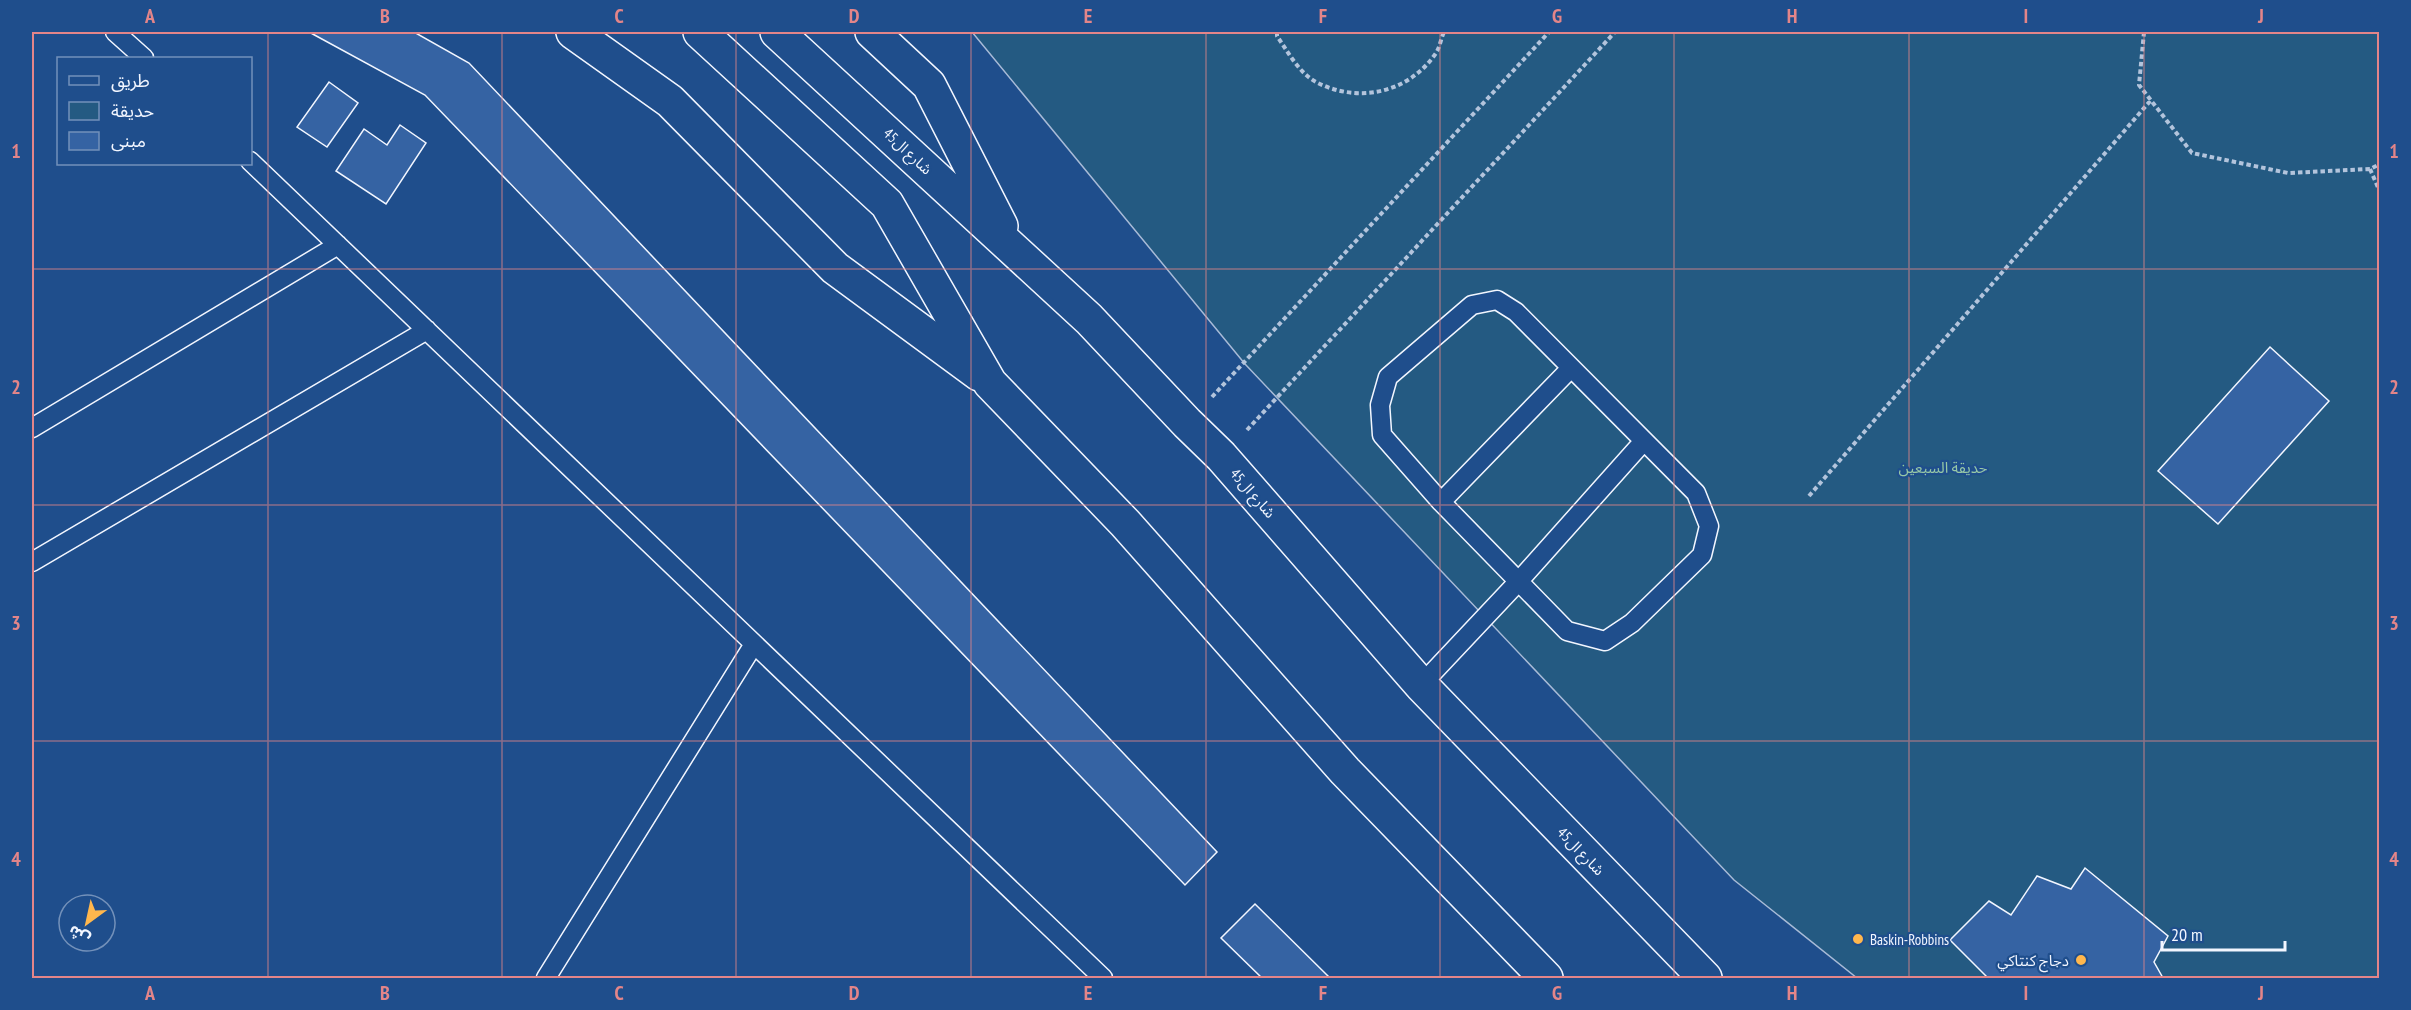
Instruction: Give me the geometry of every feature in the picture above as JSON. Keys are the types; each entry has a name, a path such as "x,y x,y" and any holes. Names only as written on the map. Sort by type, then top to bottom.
{"main road":[{"path":"573,32 670,101 836,268 990,383 1125,523 1345,771 1546,978"},
{"path":"700,32 887,204 990,383"},
{"name":"شارع ال45","path":"777,32 1089,319 1221,456 1421,685 1699,977"},
{"path":"872,32 929,85 1011,246"}],"lane":[{"path":"115,32 143,57"},
{"path":"252,163 1103,978"},
{"path":"32,428 338,245"},
{"path":"1497,300 1516,312 1643,442 1696,493 1708,526 1702,555 1632,623 1605,641 1567,631 1441,502 1382,435 1380,405 1388,377 1472,305 1497,300"},
{"path":"32,562 427,330"},
{"path":"1441,502 1570,368"},
{"path":"1421,685 1518,582 1643,442"},
{"path":"546,978 754,644"}],"path":[{"path":"1276,32 1302,72 1315,82 1344,93 1368,94 1399,86 1416,75 1436,52 1444,32"},
{"path":"1187,423 1549,32"},
{"path":"1221,456 1279,397 1615,32"},
{"path":"2144,32 2139,85 2192,153 2288,173 2370,169 2379,164"},
{"path":"1809,496 2151,100"},
{"path":"2370,169 2379,192"}],"green space":[{"name":"حديقة السبعين","path":"972,32 2379,32 2379,978 1857,978 1734,880 1245,364"}],"building":[{"path":"309,32 414,32 469,63 1217,852 1185,885 425,95"},
{"path":"329,82 358,103 327,147 297,127"},
{"path":"400,125 426,143 386,204 336,171 364,129 387,145"},
{"path":"2270,347 2329,401 2218,524 2158,471"},
{"path":"2085,868 2168,936 2154,962 2163,978 1988,978 1950,940 1989,901 2011,915 2037,876 2071,889"},
{"path":"1255,904 1330,978 1262,978 1221,938"}],"place":[{"name":"Baskin-Robbins","path":"1858,939"},
{"name":"دجاج كنتاكي","path":"2081,960"}]}
